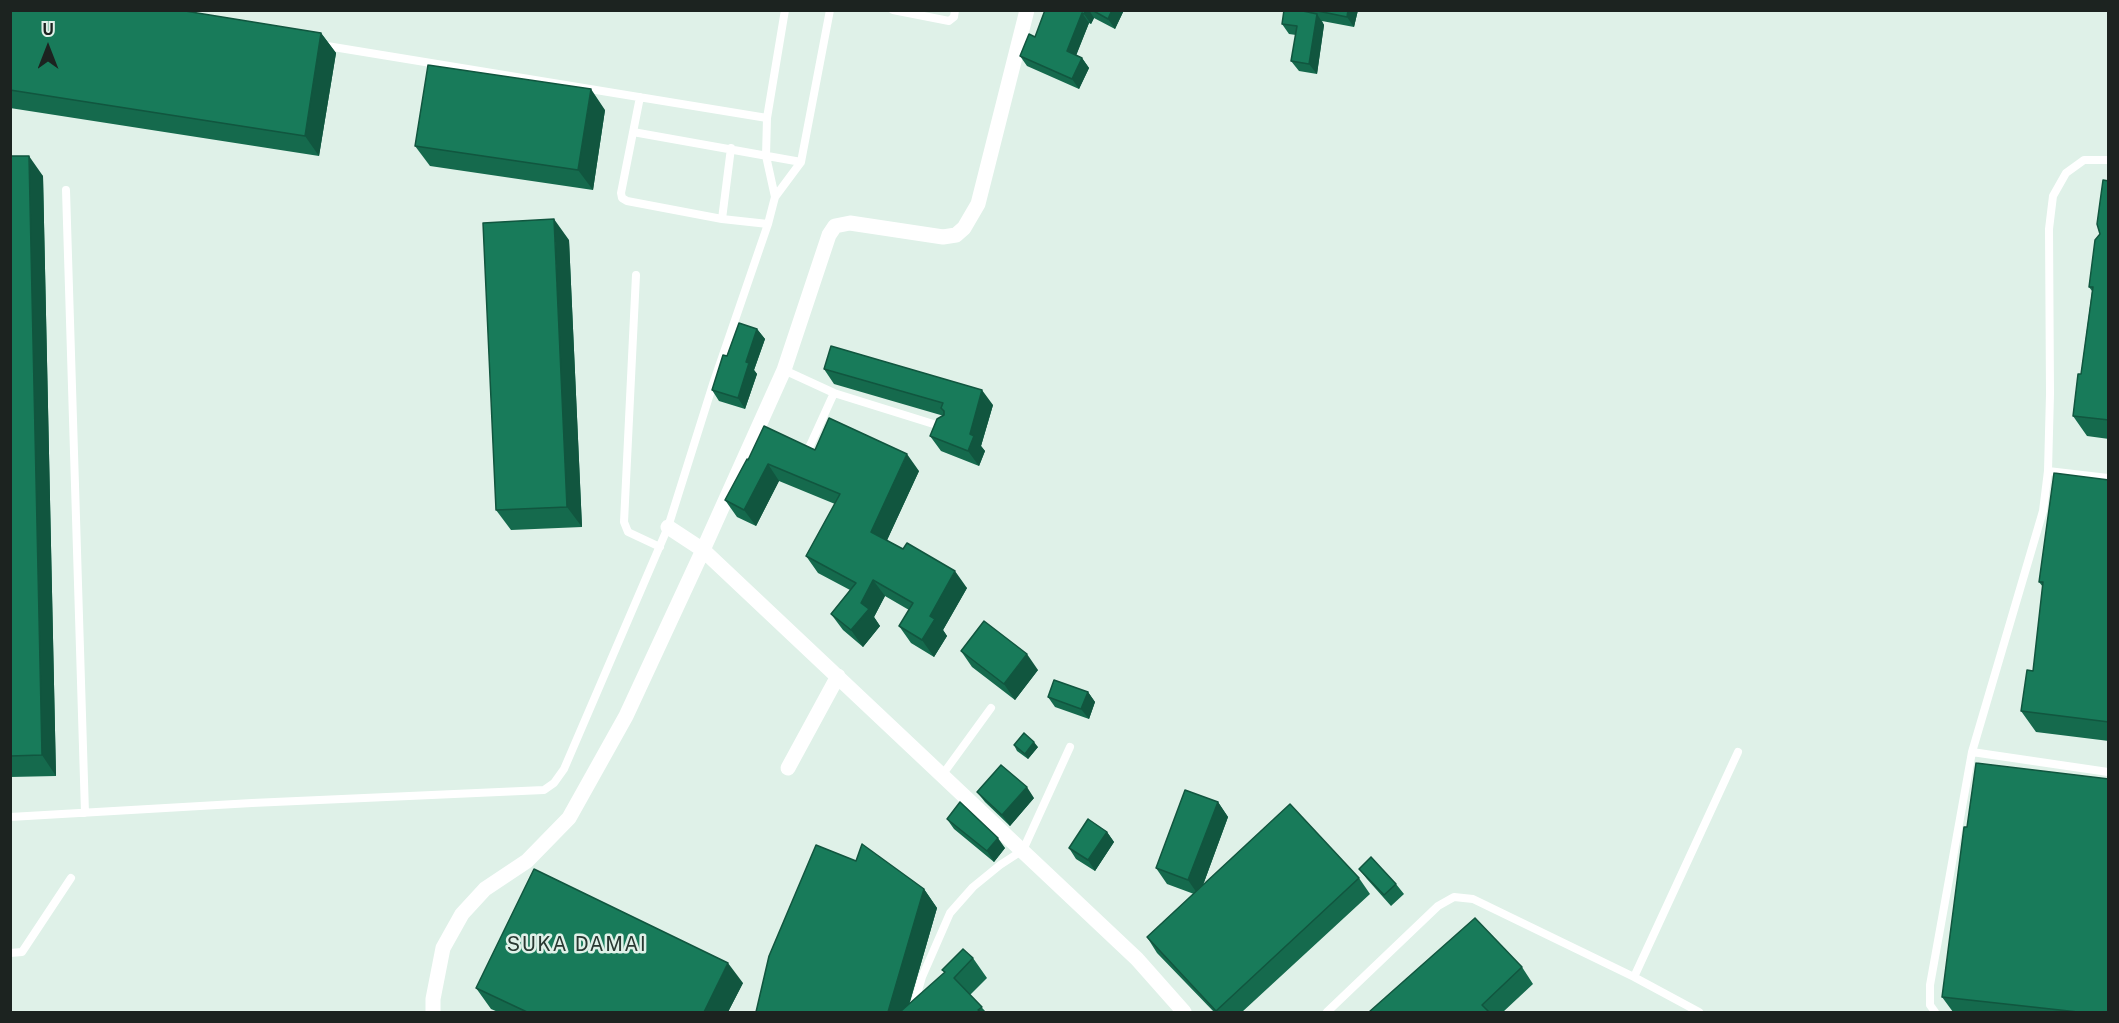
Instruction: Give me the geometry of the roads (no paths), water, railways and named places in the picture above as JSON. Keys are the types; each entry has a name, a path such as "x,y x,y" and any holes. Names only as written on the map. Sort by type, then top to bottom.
{"street":[{"path":"433,1012 433,999 443,948 462,914 485,889 527,861 569,818 626,716 784,370 829,235 835,226 850,223 950,237 961,232 978,204 1027,10"},
{"path":"668,527 703,550 943,774 1137,959 1184,1012"},
{"path":"788,768 838,676"}],"lane":[{"path":"775,197 766,156 767,118 785,10"},
{"path":"10,817 544,790 559,778 668,527 775,197 801,162 830,10"},
{"path":"893,10 949,21 954,17 955,10"},
{"path":"313,43 767,118"},
{"path":"640,97 621,193 622,198 627,201 722,219 768,224"},
{"path":"633,132 801,162"},
{"path":"722,219 731,148"},
{"path":"1935,1012 1930,1005 1930,985 1972,753 2043,511 2048,471 2049,229 2053,196 2066,173 2084,160 2109,160"},
{"path":"66,190 84,813"},
{"path":"636,275 624,522 628,532 660,547"},
{"path":"784,370 834,393 949,428"},
{"path":"808,450 834,393"},
{"path":"2048,471 2109,478"},
{"path":"943,774 991,708"},
{"path":"912,1012 922,977 950,913 973,887 1023,850 1070,747"},
{"path":"1634,977 1738,752"},
{"path":"1972,753 2109,772"},
{"path":"10,953 22,952 71,878"},
{"path":"1327,1012 1438,906 1454,897 1473,899 1634,977 1699,1012"}],"district":[{"name":"SUKA DAMAI","path":"577,945"}]}
